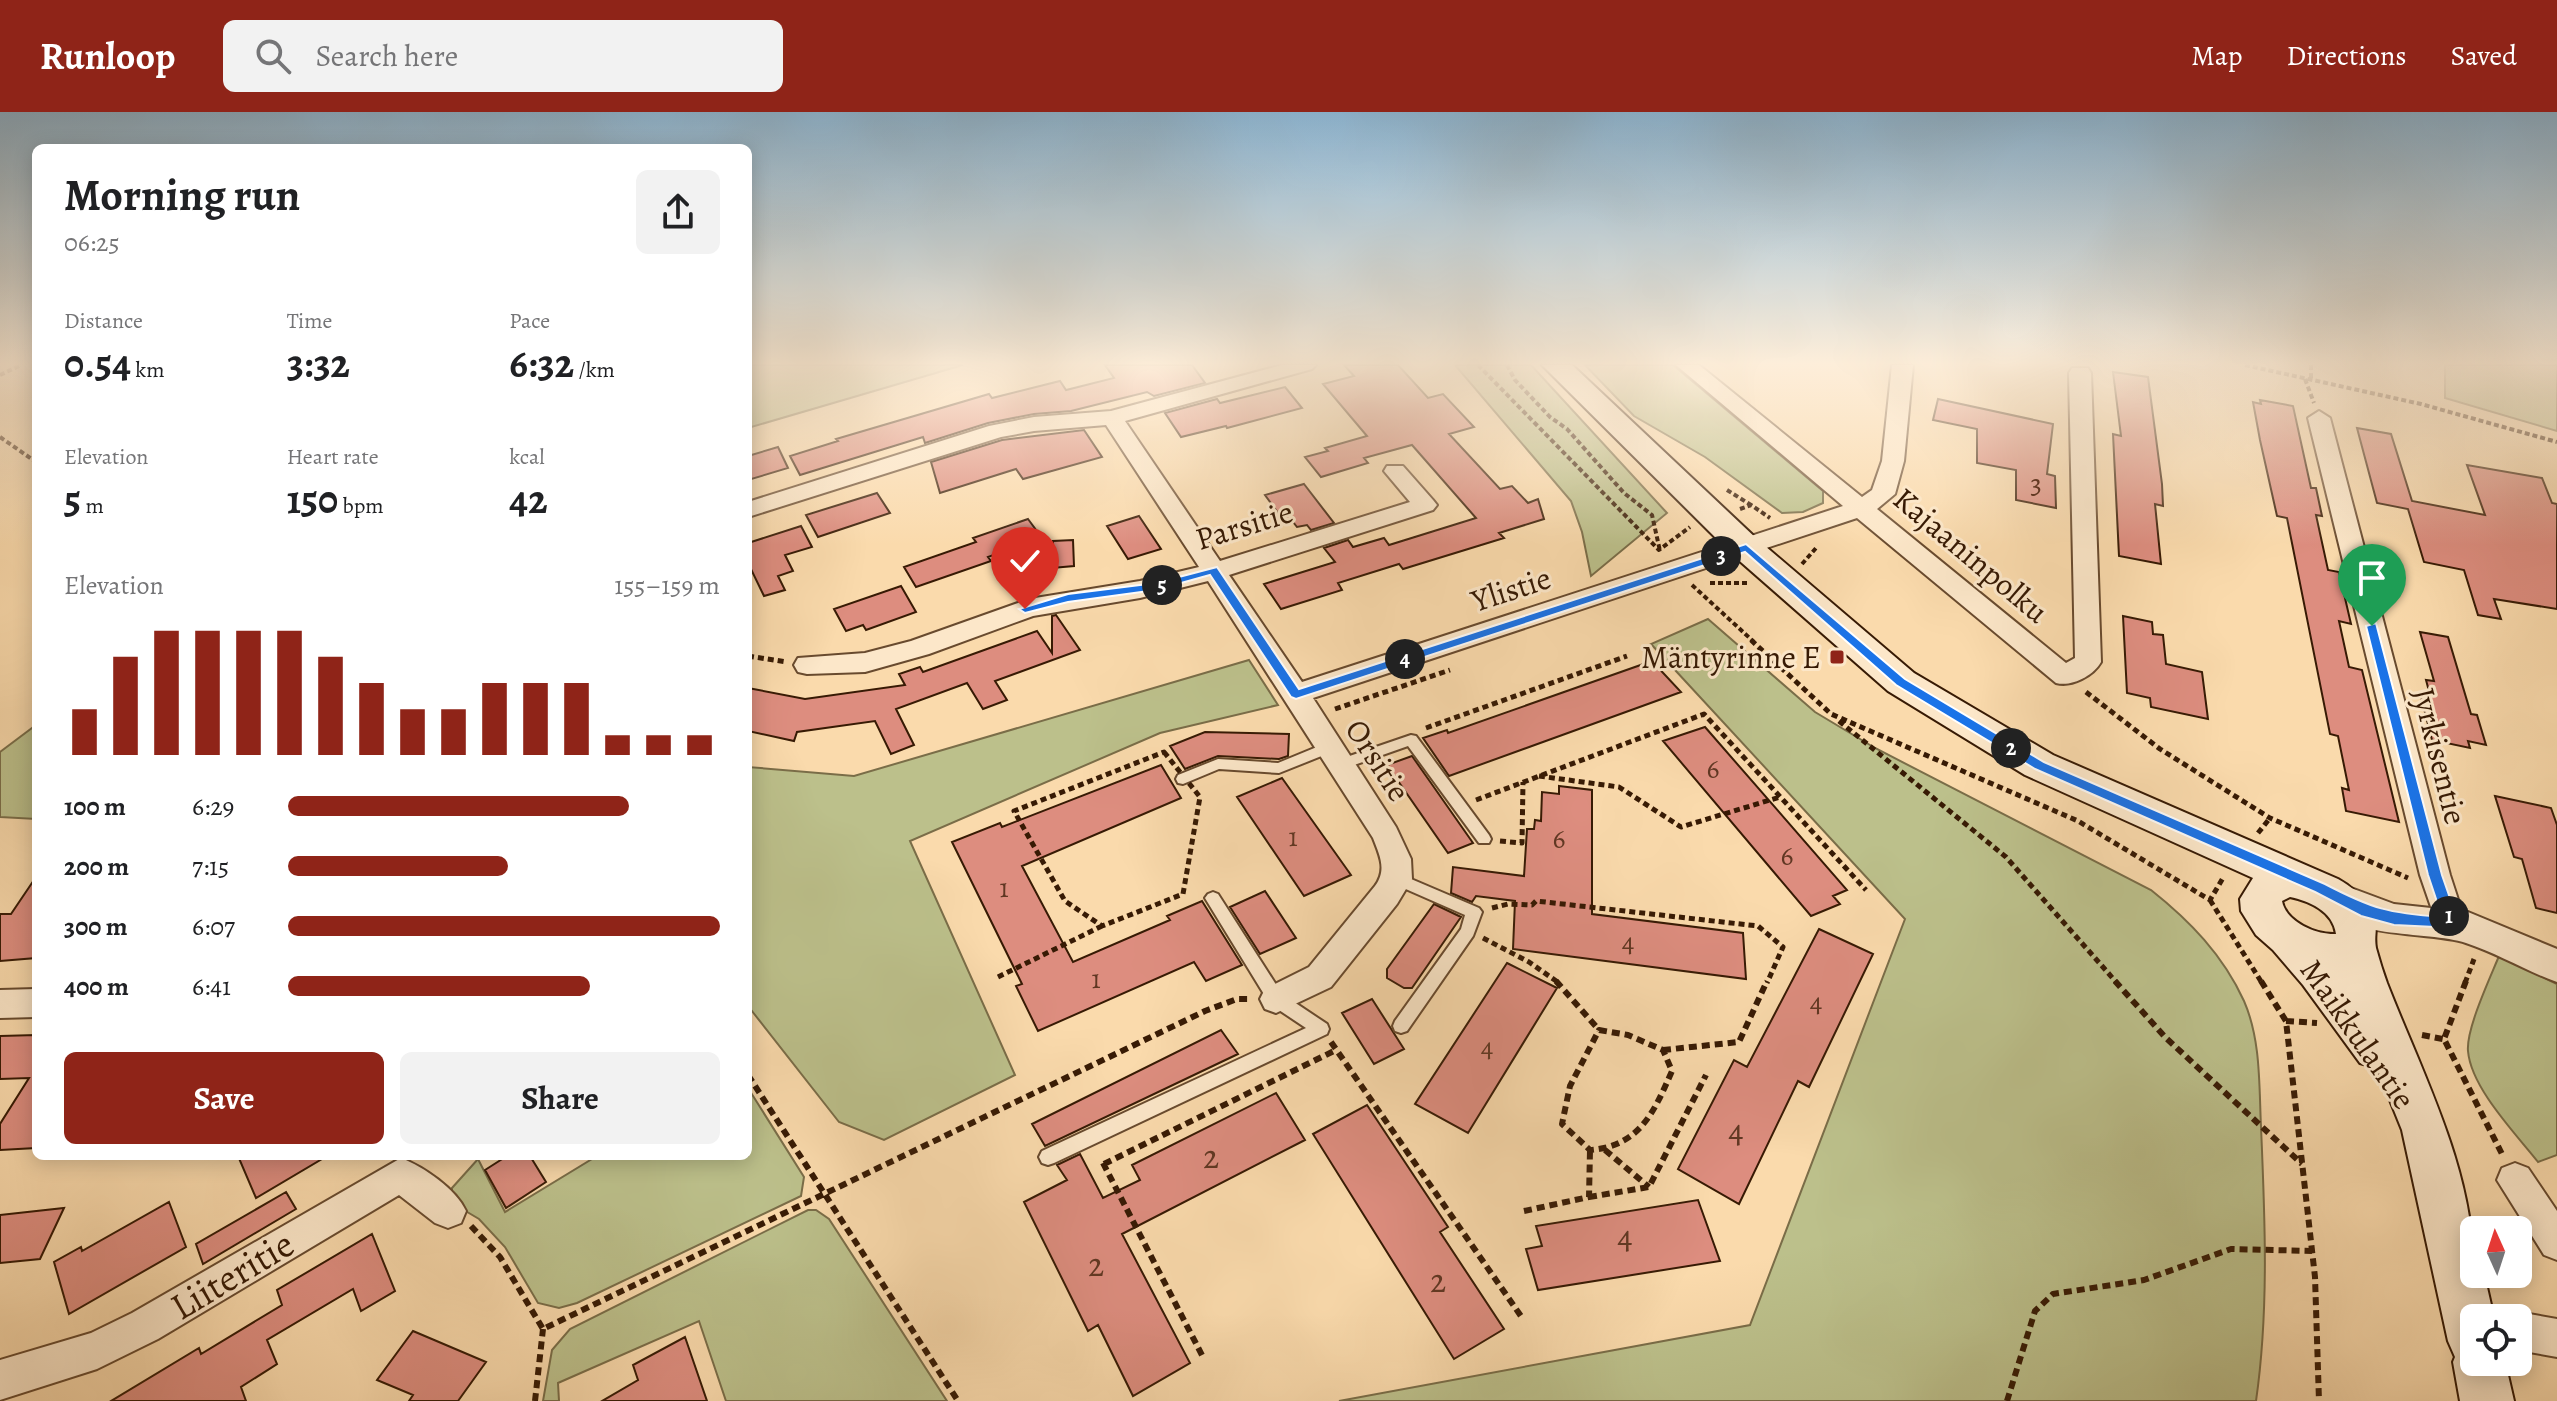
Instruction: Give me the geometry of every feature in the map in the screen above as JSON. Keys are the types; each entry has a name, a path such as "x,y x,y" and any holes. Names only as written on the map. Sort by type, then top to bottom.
{"main road":[{"path":"1619,425 1746,548 1901,682 2039,765 2319,890"},
{"name":"Maikkulantie","path":"2112,798 2176,834 2214,863 2276,927 2361,1026 2425,1130"},
{"path":"2319,890 2287,880 2270,885 2262,892 2261,903 2276,927 2313,950 2344,950 2356,940"},
{"name":"Maikkulantie","path":"2319,890 2356,922 2356,940 2364,980 2425,1130 2466,1304"},
{"name":"Maikkulantie","path":"2482,1376 2487,1401"}],"street":[{"path":"752,509 997,431 1031,425"},
{"name":"Orsitie","path":"1117,425 1386,835 1396,859 1397,879"},
{"name":"Kajaaninpolku","path":"1760,425 2065,676"},
{"path":"1862,508 1883,494 1893,461 1897,425"},
{"path":"2065,676 2088,662 2081,425"},
{"name":"Jyrkisentie","path":"2321,425 2450,917"},
{"name":"Parsitie","path":"807,665 829,667 873,663 1025,609 1068,598 1156,586 1425,505 1395,471"},
{"name":"Ylistie","path":"1303,706 1862,508"},
{"path":"1276,999 1320,977 1397,879"},
{"path":"2319,890 2366,912 2394,919 2450,917 2557,966"},
{"path":"2356,940 2393,924 2450,917"},
{"path":"0,1004 32,1003"},
{"name":"Liiteritie","path":"0,1380 97,1350 145,1326 401,1175 448,1211"},
{"path":"2515,1180 2557,1242"},
{"path":"2532,1334 2557,1338"}],"lane":[{"path":"1183,779 1218,764 1279,768 1411,740 1484,839"},
{"path":"1397,879 1474,912 1468,931 1401,1026"},
{"path":"1213,898 1276,999 1321,1029"},
{"path":"1048,1157 1321,1029"}],"path":[{"path":"1537,425 1659,550"},
{"path":"1563,425 1624,493 1652,515 1659,550"},
{"path":"2497,425 2557,442"},
{"path":"0,437 32,459"},
{"path":"1659,550 1694,524 1751,505 1792,533"},
{"path":"1679,592 1714,582 1745,584 1778,575 1801,565 1812,550 1825,545"},
{"path":"1411,740 1416,732 1627,656"},
{"path":"752,657 807,665"},
{"path":"1303,706 1458,667"},
{"path":"2065,676 2160,749 2270,818 2450,917 2444,1039 2515,1180"},
{"path":"1460,806 1704,714 1866,890"},
{"path":"1831,714 2006,857 2165,1037 2302,1164"},
{"path":"998,977 1102,926 1183,894 1200,797 1164,752 1014,811 1065,901 1102,926"},
{"path":"1538,776 1619,787 1681,827 1780,797"},
{"path":"1484,839 1522,843 1523,782"},
{"path":"2210,900 2286,1021 2312,1251 2319,1401"},
{"path":"1468,931 1529,962 1562,985 1599,1030 1628,1035 1663,1050 1739,1042 1783,947 1758,926 1536,901 1532,905 1508,904 1474,912"},
{"path":"543,1329 1205,1011 1237,999 1276,999"},
{"path":"1321,1029 1523,1319"},
{"path":"1599,1030 1574,1074 1563,1106 1562,1124 1590,1150 1605,1150 1631,1139 1649,1121 1672,1071 1663,1050"},
{"path":"1104,1164 1337,1050"},
{"path":"1649,1187 1706,1075"},
{"path":"752,1081 958,1401"},
{"path":"1089,1138 1204,1359"},
{"path":"1589,1197 1590,1150"},
{"path":"1605,1150 1649,1187"},
{"path":"1524,1211 1649,1187"},
{"path":"448,1211 472,1226 500,1257 543,1329 535,1401"},
{"path":"2007,1401 2035,1311 2053,1294 2144,1280 2231,1249 2312,1251"}],"green space":[{"path":"1506,425 1586,425 1667,513 1591,576 1582,532 1571,501"},
{"path":"1650,425 1745,425 1823,491 1823,503 1803,512 1782,513 1705,457"},
{"path":"2537,425 2557,425 2557,431"},
{"path":"1708,619 1815,712 1875,748 2151,890 2179,914 2216,954 2236,984 2250,1016 2258,1063 2265,1264 2263,1333 2256,1401 1339,1401 1750,1325 1905,919 1651,644"},
{"path":"1249,660 1278,705 1160,733 910,841 1015,1075 884,1140 839,1122 752,1011 752,767 854,776"},
{"path":"32,728 32,819 0,817 0,752"},
{"path":"2499,956 2557,984 2557,1155 2538,1162 2486,1095 2477,1080 2468,1051 2475,1017"},
{"path":"752,1094 804,1177 801,1196 577,1303 559,1308 538,1303 505,1247 479,1219 452,1203 452,1188 477,1160 505,1212 590,1160 752,1160"},
{"path":"808,1210 816,1210 829,1219 947,1401 726,1401 699,1321 558,1383 559,1401 543,1401 552,1350 570,1329"}],"building":[{"path":"883,425 981,425 925,443 923,437 800,475 790,456 838,441 836,439"},
{"path":"1173,425 1238,425 1226,426 1181,437"},
{"path":"1358,425 1472,425 1474,427 1449,434 1500,489 1512,486 1528,503 1538,499 1544,519 1499,533 1504,538 1403,569 1399,564 1338,583 1342,590 1281,609 1264,584 1335,562 1324,548 1348,540 1353,547 1384,538 1389,545 1476,518 1412,445 1364,458 1368,463 1321,477 1305,457 1367,436"},
{"path":"1958,425 2053,425 2047,474 2055,476 2056,508 2016,500 2016,470 1977,463 1977,429"},
{"path":"2120,425 2154,425 2162,484 2163,506 2155,504 2161,564 2119,556 2113,434 2121,436"},
{"path":"2257,425 2297,425 2311,488 2316,488 2322,516 2316,515 2328,570 2339,572 2351,624 2339,621 2349,667 2362,670 2399,822 2346,811 2342,788 2349,790 2338,736 2330,734 2287,518 2277,516"},
{"path":"2357,428 2391,434 2412,501 2485,515 2467,465 2542,478 2552,503 2557,504 2557,609 2494,599 2501,619 2478,615 2464,570 2424,562 2408,509 2377,503"},
{"path":"1084,430 1102,457 1023,479 1016,469 940,493 931,462 1002,440"},
{"path":"778,447 788,468 752,479 752,455"},
{"path":"1304,484 1334,523 1311,530 1307,525 1297,527 1293,522 1286,524 1265,495"},
{"path":"877,493 890,513 818,537 806,515"},
{"path":"1139,516 1161,549 1128,559 1107,526"},
{"path":"1028,519 1042,538 988,557 991,561 916,587 904,567 976,542 973,538"},
{"path":"801,526 812,547 785,555 793,571 778,576 785,590 764,596 752,571 752,542"},
{"path":"1073,540 1074,566 1052,568 1053,541"},
{"path":"901,586 916,612 866,630 863,625 846,631 834,609"},
{"path":"1056,615 1080,650 995,681 1007,700 983,709 967,683 896,709 914,745 891,754 875,721 797,732 794,741 752,732 752,689 805,699 905,685 899,674 920,667 923,672 1037,631 1052,653 1052,616"},
{"path":"2123,616 2152,622 2153,634 2163,635 2166,664 2202,672 2208,719 2151,707 2150,698 2127,693"},
{"path":"2420,632 2448,637 2471,714 2477,715 2486,745 2468,741 2470,748 2432,740 2420,693 2430,695 2426,680 2434,681"},
{"path":"1652,661 1681,692 1449,776 1423,738 1447,730 1448,733"},
{"path":"1705,727 1847,890 1833,896 1840,904 1811,916 1663,741"},
{"path":"1205,732 1289,734 1288,756 1279,759 1218,756 1185,769 1170,746"},
{"path":"1412,756 1473,843 1448,853 1387,765"},
{"path":"1161,765 1181,798 1022,866 1073,962 1170,920 1167,916 1202,901 1242,965 1206,981 1194,962 1038,1031 1016,986 1022,984 952,842 1000,823 1002,827"},
{"path":"1282,778 1351,875 1304,896 1237,797"},
{"path":"1559,786 1592,790 1592,914 1743,933 1746,979 1513,949 1515,901 1476,896 1472,902 1451,893 1453,867 1524,876 1527,829 1534,829 1535,820 1541,821 1542,792 1559,794"},
{"path":"2495,796 2551,808 2557,825 2557,913 2536,908 2522,859 2514,857"},
{"path":"32,883 32,958 0,961 0,914 11,914"},
{"path":"1265,891 1296,938 1260,954 1230,907"},
{"path":"1434,904 1461,917 1412,988 1404,988 1387,978 1387,969"},
{"path":"1819,929 1873,954 1809,1087 1798,1081 1739,1204 1678,1169 1734,1060 1747,1067"},
{"path":"1507,963 1557,988 1468,1133 1415,1104"},
{"path":"1372,999 1404,1049 1374,1064 1342,1013"},
{"path":"1221,1030 1238,1054 1045,1146 1032,1124"},
{"path":"32,1035 32,1148 0,1150 0,1124 29,1078 0,1079 0,1036"},
{"path":"1276,1093 1305,1140 1122,1234 1190,1363 1133,1396 1098,1325 1088,1331 1024,1202 1067,1180 1057,1165 1080,1154 1103,1198 1140,1180 1132,1165"},
{"path":"1367,1105 1448,1227 1440,1232 1504,1329 1454,1359 1313,1134"},
{"path":"240,1160 320,1160 256,1198"},
{"path":"501,1160 532,1160 546,1182 506,1208 485,1170"},
{"path":"286,1192 296,1209 203,1264 196,1244"},
{"path":"1698,1200 1720,1261 1538,1290 1526,1249 1542,1246 1536,1226"},
{"path":"169,1202 186,1247 69,1314 54,1262 81,1247 82,1251"},
{"path":"64,1208 40,1259 0,1263 0,1215"},
{"path":"372,1234 395,1291 361,1311 353,1289 267,1340 277,1364 241,1387 246,1401 111,1401 199,1348 201,1354 282,1305 277,1290"},
{"path":"413,1331 486,1362 458,1401 409,1401 413,1395 377,1380"},
{"path":"685,1337 707,1401 602,1401 638,1380 633,1365"}],"place":[{"name":"Mäntyrinne E","path":"1837,657"}],"route":[{"path":"1025,609 1068,598 1129,592 1213,570 1296,694 1746,548 1901,682 2039,765 2320,888 2366,912 2394,919 2451,924 2435,875 2372,626"}]}
